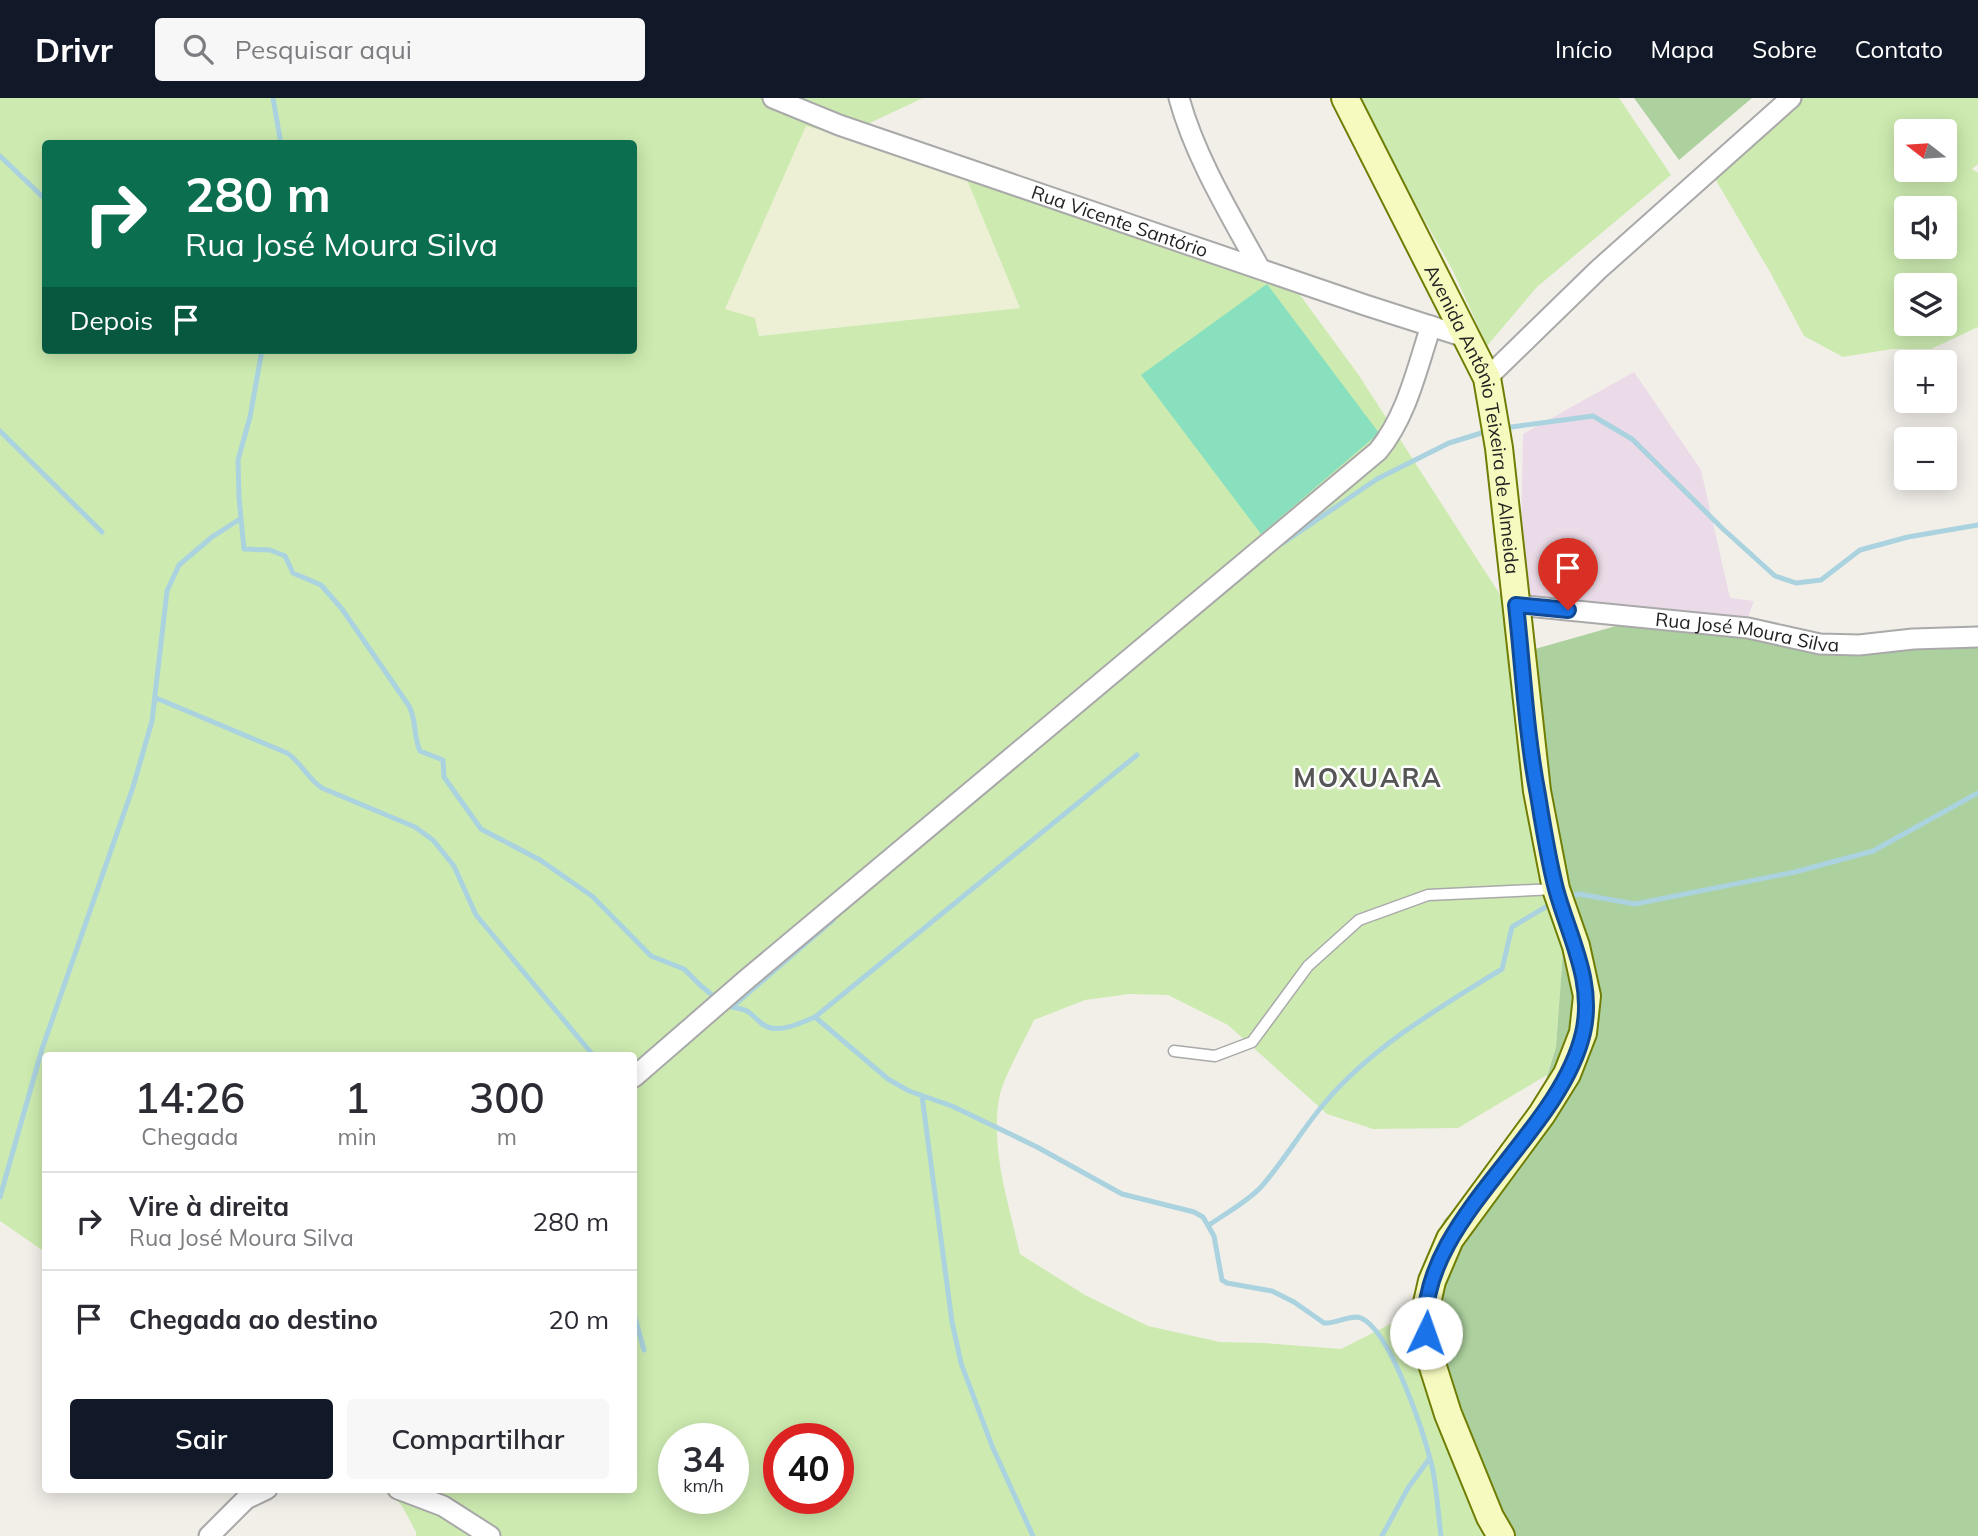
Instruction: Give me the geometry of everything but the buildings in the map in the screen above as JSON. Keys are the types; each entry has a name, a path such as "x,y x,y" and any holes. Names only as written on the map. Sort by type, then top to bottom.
{"street":[{"name":"Rua Vicente Santório","path":"773,98 839,125 1468,338"},
{"path":"1180,98 1184,114 1208,169 1259,267"},
{"name":"Avenida Antônio Teixeira de Almeida","path":"1345,98 1487,377 1499,448 1537,791 1556,889 1576,946 1587,996 1583,1033 1567,1074 1542,1114 1450,1239 1432,1281 1424,1315 1428,1351 1448,1414 1490,1517 1501,1536"},
{"path":"1487,377 1598,270 1791,98"},
{"path":"637,1074 778,952 1378,451 1391,435 1400,417 1431,326"},
{"name":"Rua José Moura Silva","path":"1516,605 1748,628 1820,644 1859,645 1913,639 1978,637"},
{"path":"409,1493 443,1506 490,1536"},
{"path":"209,1536 247,1494"}],"lane":[{"path":"1174,1051 1215,1056 1252,1042 1308,966 1359,920 1428,895 1556,889"}],"shaded area":[{"path":"1634,372 1701,470 1730,598 1754,601 1748,617 1520,596 1523,434"}],"green space":[{"path":"0,98 923,98 842,136 806,126 725,309 755,318 759,336 1020,308 965,175 1297,291 1358,374 1535,649 1540,731 1564,937 1556,1047 1547,1075 1458,1128 1373,1129 1327,1114 1228,1025 1168,995 1129,994 1085,1000 1034,1020 1003,1086 997,1114 1002,1175 1020,1254 1085,1295 1148,1326 1220,1342 1341,1349 1410,1314 1513,1536 416,1536 402,1506 390,1493 637,1493 637,1052 42,1052 42,1250 0,1221"},
{"path":"1356,98 1619,98 1671,175 1537,287 1487,346 1453,271"},
{"path":"1634,98 1752,98 1679,160"},
{"path":"1803,98 1978,98 1978,164 1972,169 1978,173 1978,327 1931,349 1892,349 1843,357 1804,336 1714,177"},
{"path":"806,125 965,175 1020,308 758,336 725,309"},
{"path":"1267,284 1379,433 1261,534 1141,375"},
{"path":"1637,620 1822,651 1978,646 1978,1536 1513,1536 1410,1314 1444,1220 1472,1191 1543,1089 1556,1047 1564,937 1540,731 1535,649"}],"waterway":[{"path":"273,98 280,140"},
{"path":"0,156 42,196"},
{"path":"261,354 250,417 238,460 244,549 270,550 285,556 293,573 321,585 342,609 409,706 420,751 443,760 444,777 481,829 540,860 592,896 651,956 684,969 717,999"},
{"path":"1504,428 1593,416 1632,439 1775,576 1796,583 1821,580 1860,550 1908,537 1978,525"},
{"path":"0,431 102,532"},
{"path":"1283,543 1377,479 1449,443 1488,431"},
{"path":"0,1197 42,1049 133,787 152,721 167,591 179,565 212,537 240,519"},
{"path":"156,698 287,753 322,788 415,827 433,840 454,866 476,915 590,1052"},
{"path":"732,1007 746,1011 767,1027 774,1028 788,1027 815,1017 1137,755"},
{"path":"1566,897 1579,894 1635,904 1795,872 1873,851 1978,793"},
{"path":"1209,1225 1261,1187 1323,1105 1362,1065 1407,1030 1502,969 1512,927 1554,902"},
{"path":"732,1007 833,920"},
{"path":"815,1017 888,1079 909,1091 952,1106 1037,1147 1122,1194 1194,1212 1203,1217 1214,1236 1222,1280 1227,1283 1272,1291 1294,1302 1324,1323 1357,1317 1372,1327 1395,1362 1422,1431 1434,1475 1441,1536"},
{"path":"922,1096 952,1322 961,1363 992,1446 1033,1536"},
{"path":"637,1325 644,1350"},
{"path":"1382,1536 1408,1488 1429,1459"}],"district":[{"name":"MOXUARA","path":"1368,778"}],"route":[{"path":"1426,1333 1424,1315 1432,1281 1450,1239 1542,1114 1567,1074 1583,1033 1587,996 1576,946 1556,889 1537,791 1516,605 1568,610"}]}
